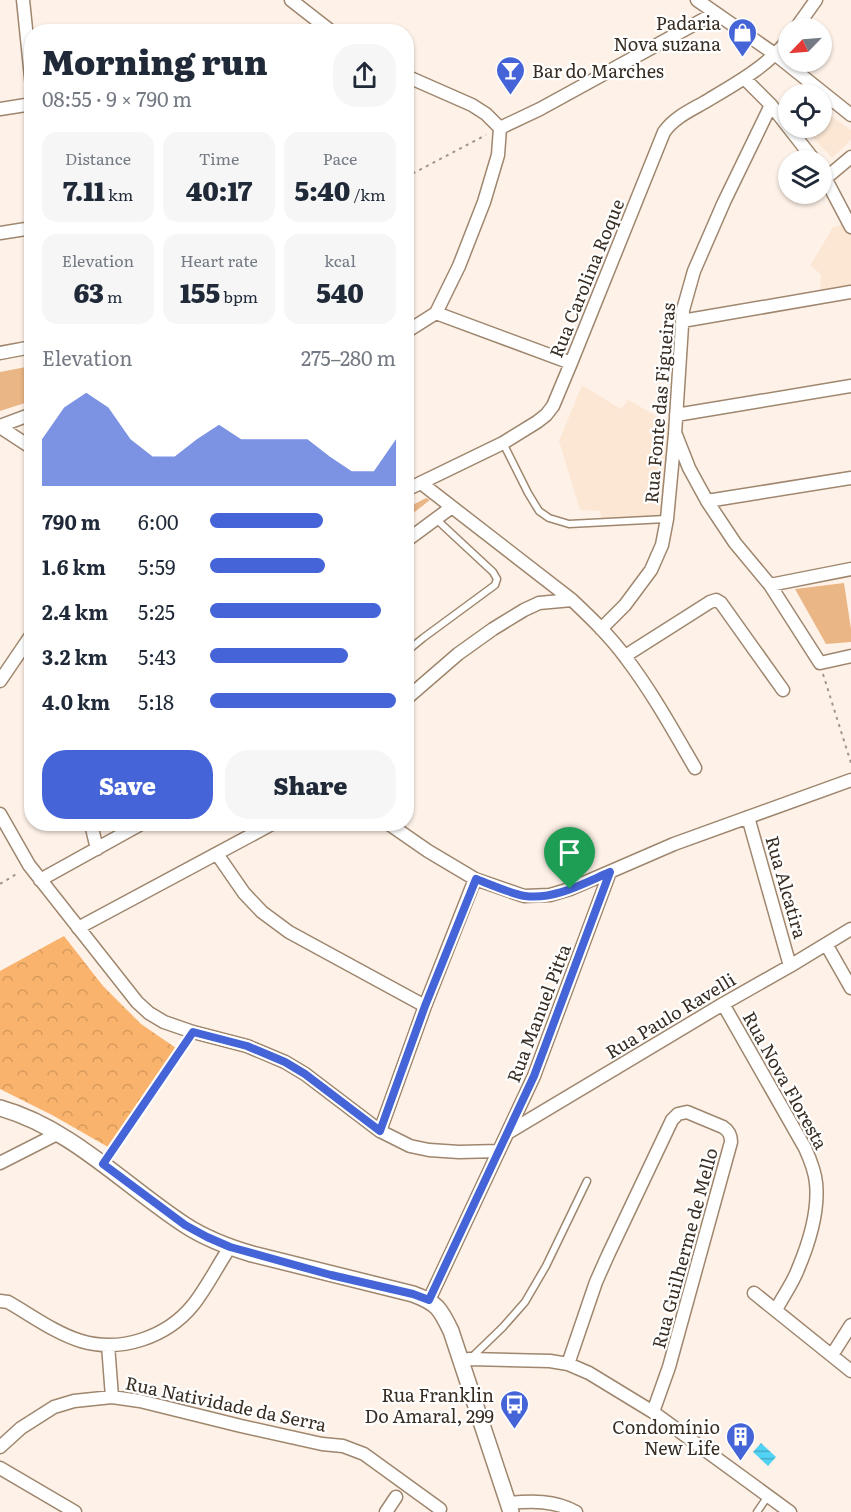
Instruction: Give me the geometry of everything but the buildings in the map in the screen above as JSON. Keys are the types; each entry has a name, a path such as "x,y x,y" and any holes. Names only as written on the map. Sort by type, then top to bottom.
{"street":[{"path":"23,0 25,24"},
{"path":"291,0 322,24"},
{"path":"697,0 776,55 851,115"},
{"path":"803,18 816,0"},
{"path":"500,128 540,109 714,13"},
{"name":"Rua Carolina Roque","path":"414,486 503,443 546,415 553,405 571,363 664,132 670,123 745,79 778,53"},
{"path":"745,79 771,105 806,150"},
{"path":"414,80 472,105 486,114 500,128 498,155 484,202 459,266 436,313 414,327"},
{"path":"0,109 24,105"},
{"name":"Rua Fonte das Figueiras","path":"601,629 625,605 651,570 662,544 667,519 685,300 694,271 724,202 771,105"},
{"path":"832,170 851,157"},
{"path":"832,190 851,227"},
{"path":"0,233 24,229"},
{"path":"682,321 851,292"},
{"path":"436,313 571,363"},
{"path":"0,353 24,348"},
{"path":"676,415 851,386"},
{"path":"0,426 24,417"},
{"path":"0,426 24,442"},
{"path":"675,434 689,468 707,501 735,543 770,585 820,663 851,656"},
{"path":"707,501 851,478"},
{"path":"421,483 572,600 601,629 625,656 695,768"},
{"path":"414,535 452,507"},
{"path":"770,585 851,569"},
{"path":"414,692 458,654 524,609 539,603 572,600"},
{"path":"625,656 716,600 721,603 783,690"},
{"path":"0,681 24,646"},
{"path":"399,831 476,879 524,896 550,895 570,889 674,844 851,780"},
{"path":"0,814 28,866 136,1002 149,1013 164,1022 247,1046 285,1062 305,1074 380,1131 410,1146 459,1152 499,1151"},
{"name":"Rua Alcatira","path":"748,817 790,966"},
{"path":"93,831 97,849"},
{"path":"40,880 129,831"},
{"path":"78,928 259,831"},
{"path":"217,854 244,893 262,912 289,932 425,1006"},
{"name":"Rua Manuel Pitta","path":"429,1300 534,1076 610,872"},
{"path":"380,1131 425,1006 476,879"},
{"name":"Rua Paulo Ravelli","path":"509,1132 851,929"},
{"path":"826,944 851,988"},
{"name":"Rua Nova Floresta","path":"723,1004 805,1148 813,1165 816,1182 816,1208 798,1270 776,1310"},
{"path":"0,1107 21,1114 57,1134 103,1164 185,1225 207,1237 230,1247 429,1300 443,1315 465,1360 509,1508 532,1501 550,1502 576,1512"},
{"name":"Rua Guilherme de Mello","path":"568,1364 596,1282 672,1120 678,1114 687,1112 723,1127 728,1131 731,1142 669,1367 653,1412"},
{"path":"0,1163 57,1134"},
{"path":"0,1301 8,1302 60,1332 82,1341 108,1345 145,1339 163,1331 194,1305 230,1247"},
{"path":"754,1293 851,1371"},
{"path":"832,1355 851,1325"},
{"path":"108,1345 112,1397"},
{"path":"465,1360 549,1362 568,1364 590,1373 653,1412 790,1512"},
{"name":"Rua Natividade da Serra","path":"0,1447 21,1428 54,1407 74,1401 112,1397 140,1401 322,1444 343,1446 364,1455 440,1509"},
{"path":"0,1468 75,1512"},
{"path":"386,1512 396,1497"}],"lane":[{"path":"503,443 539,511 549,518 568,524 667,519"},
{"path":"414,645 495,585 497,579 493,572 435,519"},
{"path":"465,1360 503,1327 525,1302 546,1266 587,1181"},
{"path":"757,1512 768,1495"}],"path":[{"path":"414,173 500,128"},
{"path":"820,663 851,763"},
{"path":"0,884 28,866"},
{"path":"103,1164 193,1032"}],"shaded area":[{"path":"832,117 851,130 851,140 832,158 832,150 825,150 813,138 832,138"},
{"path":"841,225 851,235 851,288 820,294 821,274 810,266 833,227"},
{"path":"24,367 24,403 0,411 0,372"},
{"path":"582,385 621,409 628,400 673,425 666,522 603,526 600,511 580,510 559,441"},
{"path":"426,498 430,500 414,513 414,504"},
{"path":"844,583 851,642 826,644 795,589"}],"green space":[{"path":"64,936 103,986 141,1024 176,1048 108,1147 0,1089 0,971"}],"water":[{"path":"761,1443 776,1457 768,1466 753,1452"}],"place":[{"name":"Padaria Nova suzana","path":"742,58"},
{"name":"Bar do Marches","path":"511,96"},
{"name":"Rua Franklin Do Amaral, 299","path":"515,1430"},
{"name":"Condomínio New Life","path":"741,1462"}],"route":[{"path":"610,872 534,1076 429,1300 230,1247 185,1225 103,1164 193,1032 247,1046 285,1062 305,1074 380,1131 425,1006 476,879 524,896 550,895 570,889 610,872"}]}
